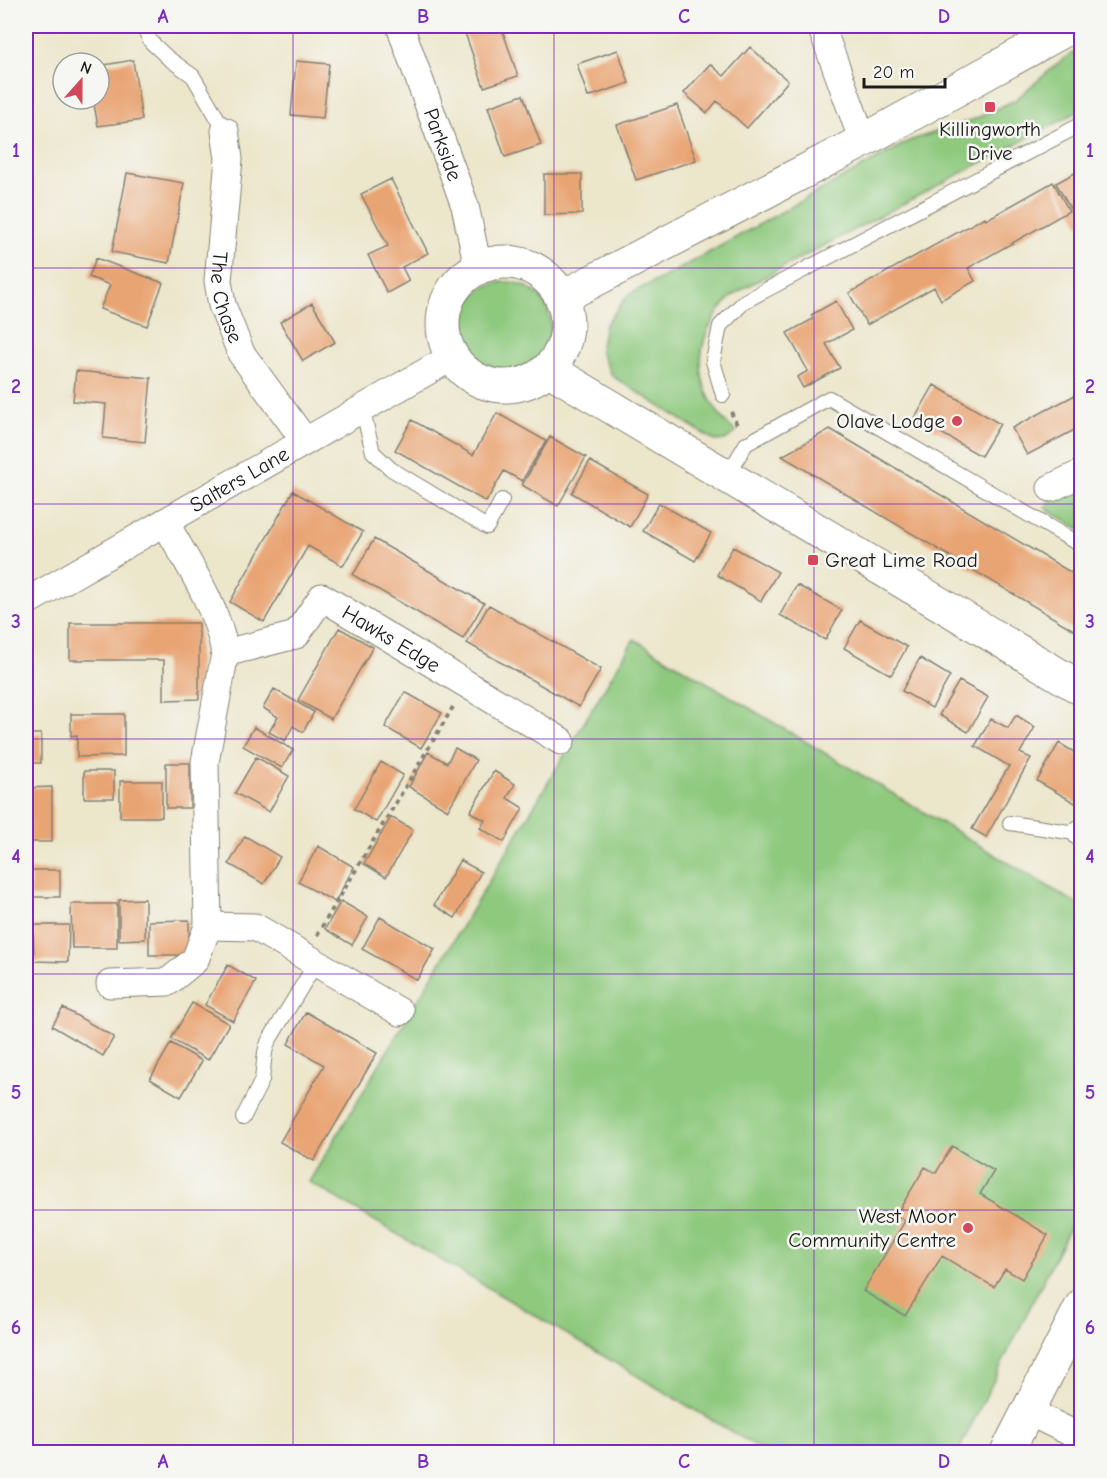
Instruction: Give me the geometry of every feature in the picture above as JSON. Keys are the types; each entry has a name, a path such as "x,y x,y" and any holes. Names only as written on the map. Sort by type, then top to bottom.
{"main road":[{"path":"562,297 863,141 1072,26"},
{"path":"499,261 526,265 545,276 562,297 567,319 566,340 556,360 548,369 530,381 502,386 481,381 463,370 452,357 444,337 444,307 454,288 478,267 499,261"},
{"path":"548,369 1082,689"},
{"path":"1007,1452 1082,1305"}],"street":[{"name":"Parkside","path":"400,26 465,206 478,267"},
{"path":"820,26 863,141"},
{"name":"The Chase","path":"225,131 229,159 218,282 222,305 241,353 305,441"},
{"name":"Salters Lane","path":"26,602 452,357"},
{"path":"1051,488 1082,473"},
{"path":"110,984 168,982 195,960 208,926 205,762 225,653 222,634 209,603 165,522"},
{"name":"Hawks Edge","path":"225,653 296,635 322,597 561,741"},
{"path":"208,926 255,927 400,1012"},
{"path":"1027,1411 1082,1438"}],"lane":[{"path":"143,26 151,42 193,76 225,131"},
{"path":"723,395 712,361 720,326 745,301 1082,124"},
{"path":"727,476 746,444 829,398 1082,546"},
{"path":"362,408 373,452 391,469 487,527 502,500"},
{"path":"1010,823 1081,833"},
{"path":"243,1118 262,1080 268,1042 310,960"}],"path":[{"path":"723,395 746,444"},
{"path":"310,960 467,684"}],"green space":[{"path":"1081,49 1081,110 755,282 728,300 715,316 707,333 702,351 701,368 704,385 711,401 736,432 725,440 715,441 612,376 600,351 605,325 629,294 672,273 909,141 975,119 1015,100 1063,59"},
{"path":"506,282 523,285 538,295 548,310 551,327 548,344 538,359 523,369 506,372 489,369 474,359 464,344 461,327 464,310 474,295 489,285"},
{"path":"1081,484 1081,530 1045,508 1050,499"},
{"path":"634,639 1081,906 1081,1205 958,1452 766,1452 309,1182"}],"building":[{"path":"487,26 501,26 518,76 484,87 465,33"},
{"path":"739,26 753,26 740,30"},
{"path":"750,47 788,81 747,128 717,101 707,113 684,93 710,64 724,76"},
{"path":"618,50 629,83 588,97 577,64"},
{"path":"133,60 142,120 98,126 95,111 111,111 111,64"},
{"path":"296,61 329,64 323,118 291,115"},
{"path":"523,95 541,145 505,157 488,107"},
{"path":"677,105 696,160 636,180 617,125"},
{"path":"1082,169 1082,225 1080,226 1056,183"},
{"path":"127,173 184,183 169,263 112,252"},
{"path":"544,174 582,174 582,214 544,215"},
{"path":"391,179 428,253 402,267 409,281 387,293 368,255 388,246 361,194"},
{"path":"1053,182 1069,211 968,268 975,281 941,300 934,287 867,325 849,293"},
{"path":"96,258 163,283 147,326 100,309 110,285 89,277"},
{"path":"836,301 852,330 826,344 840,368 803,388 797,377 808,371 787,333 813,319 811,315"},
{"path":"312,303 335,342 303,361 280,322"},
{"path":"76,371 151,378 145,442 103,438 106,404 73,401"},
{"name":"Olave Lodge","path":"934,385 1000,424 981,456 915,418"},
{"path":"1077,394 1082,402 1082,426 1027,455 1012,428"},
{"path":"497,413 546,441 522,481 504,471 486,502 395,450 412,420 473,455"},
{"path":"830,429 1082,579 1082,635 782,456"},
{"path":"550,437 586,457 558,506 522,485"},
{"path":"590,461 648,494 630,527 572,493"},
{"path":"293,491 363,532 343,566 308,546 264,622 230,602"},
{"path":"659,503 711,533 695,561 643,531"},
{"path":"374,539 484,603 463,639 353,575"},
{"path":"733,547 778,572 761,601 717,575"},
{"path":"797,585 842,610 825,640 780,615"},
{"path":"489,605 601,669 579,707 467,643"},
{"path":"860,620 907,647 891,675 844,648"},
{"path":"70,623 199,623 199,699 164,700 164,660 70,660"},
{"path":"339,628 373,647 331,719 298,700"},
{"path":"920,658 950,676 932,708 902,691"},
{"path":"959,681 988,697 968,732 939,715"},
{"path":"274,689 314,712 303,732 293,726 285,741 269,732 278,717 263,708"},
{"path":"405,692 442,713 421,748 385,727"},
{"path":"71,714 124,714 124,756 77,757 77,735 71,736"},
{"path":"1016,715 1035,727 1020,753 1031,758 986,837 972,829 1009,766 975,746 991,719 1008,728"},
{"path":"254,727 293,750 282,768 243,746"},
{"path":"26,734 41,734 41,763 26,763"},
{"path":"1059,743 1082,757 1082,807 1037,781"},
{"path":"455,748 476,760 448,810 409,787 428,752 447,763"},
{"path":"256,757 289,776 269,812 235,793"},
{"path":"381,762 403,775 376,822 354,809"},
{"path":"166,763 190,763 190,808 166,808"},
{"path":"84,771 114,771 114,798 84,798"},
{"path":"494,771 515,784 507,798 523,808 504,842 480,828 485,820 470,812"},
{"path":"120,781 162,781 162,817 120,817"},
{"path":"52,787 52,842 26,842 26,788"},
{"path":"391,817 413,830 386,877 364,864"},
{"path":"245,836 280,857 264,884 229,864"},
{"path":"318,846 354,867 335,902 298,882"},
{"path":"460,860 481,872 455,918 434,905"},
{"path":"30,870 60,870 60,897 30,897"},
{"path":"145,899 145,939 119,940 119,900"},
{"path":"341,901 368,917 352,945 325,929"},
{"path":"71,904 117,904 117,948 72,948"},
{"path":"380,917 435,949 417,980 362,949"},
{"path":"189,920 189,955 149,955 149,921"},
{"path":"33,925 69,925 68,962 34,961"},
{"path":"228,965 256,981 233,1021 205,1005"},
{"path":"192,1003 229,1024 208,1060 171,1039"},
{"path":"63,1008 114,1037 103,1056 52,1026"},
{"path":"306,1012 377,1053 314,1161 280,1142 324,1065 288,1044"},
{"path":"171,1043 202,1061 181,1097 150,1079"},
{"name":"West Moor Community Centre","path":"952,1146 994,1171 980,1194 1048,1235 1022,1279 1005,1269 994,1287 942,1256 905,1316 863,1291 905,1221 896,1215 925,1167 936,1173"}],"place":[{"name":"Killingworth Drive","path":"990,107"},
{"name":"Olave Lodge","path":"957,421"},
{"name":"Great Lime Road","path":"813,560"},
{"name":"West Moor Community Centre","path":"968,1228"}]}
